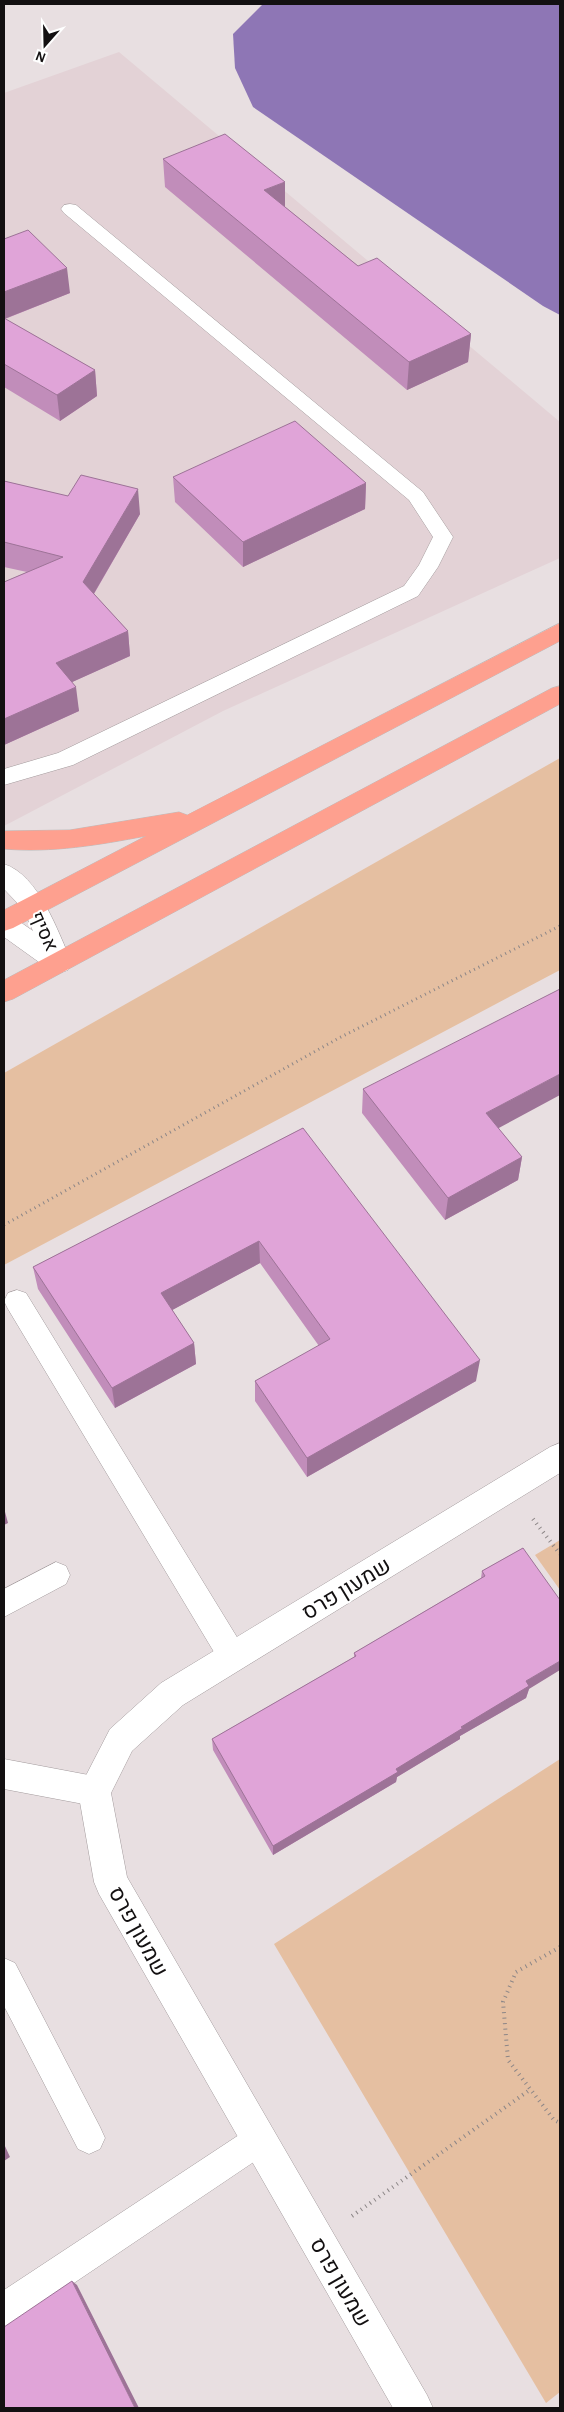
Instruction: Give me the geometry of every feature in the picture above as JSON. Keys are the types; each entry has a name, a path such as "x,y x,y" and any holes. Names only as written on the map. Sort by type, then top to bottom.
{"highway":[{"path":"4,923 34,905 560,631"},
{"path":"4,992 560,694"},
{"path":"4,840 22,842 74,839 202,817"}],"street":[{"name":"אסיף","path":"4,873 34,905 58,962"},
{"name":"אסיף","path":"4,923 58,962"},
{"name":"שמעון פרס","path":"414,2408 111,1882 94,1790 121,1740 172,1694 560,1457"}],"lane":[{"path":"4,777 65,759 411,591 428,567 443,537 416,496 70,209"},
{"path":"17,1301 233,1657"},
{"path":"4,1604 56,1575"},
{"path":"4,1774 94,1790"},
{"path":"4,1974 89,2138"},
{"path":"4,2310 259,2140"}],"path":[{"path":"4,1225 234,1094 389,1011 506,956 560,926"},
{"path":"560,1947 516,1972 503,2002 508,2060 554,2120 560,2124"},
{"path":"317,2240 532,2090"}],"shaded area":[{"path":"263,4 560,4 560,315 543,306 253,107 235,68 233,34"},
{"path":"119,52 560,422 560,558 223,711 4,826 4,93"},
{"path":"560,758 560,970 4,1265 4,1073"},
{"path":"560,1540 560,1590 535,1555"},
{"path":"560,1759 560,2392 546,2403 274,1944"}],"building":[{"path":"225,134 285,182 264,190 358,266 377,258 471,334 409,362 163,159"},
{"path":"28,230 67,268 4,292 4,239"},
{"path":"4,318 95,370 57,395 4,364"},
{"path":"295,421 366,483 243,542 173,477"},
{"path":"81,475 138,489 83,582 128,631 56,663 76,687 4,719 4,582 63,557 4,542 4,481 68,496"},
{"path":"560,989 560,1074 486,1113 522,1157 448,1198 363,1089"},
{"path":"303,1128 480,1360 307,1458 255,1381 330,1339 259,1241 161,1293 194,1343 112,1388 33,1267"},
{"path":"523,1548 560,1600 560,1661 526,1681 529,1686 396,1769 398,1772 273,1846 212,1739 356,1656 354,1653 485,1576 482,1571"},
{"path":"72,2281 135,2408 4,2408 4,2327"}]}
